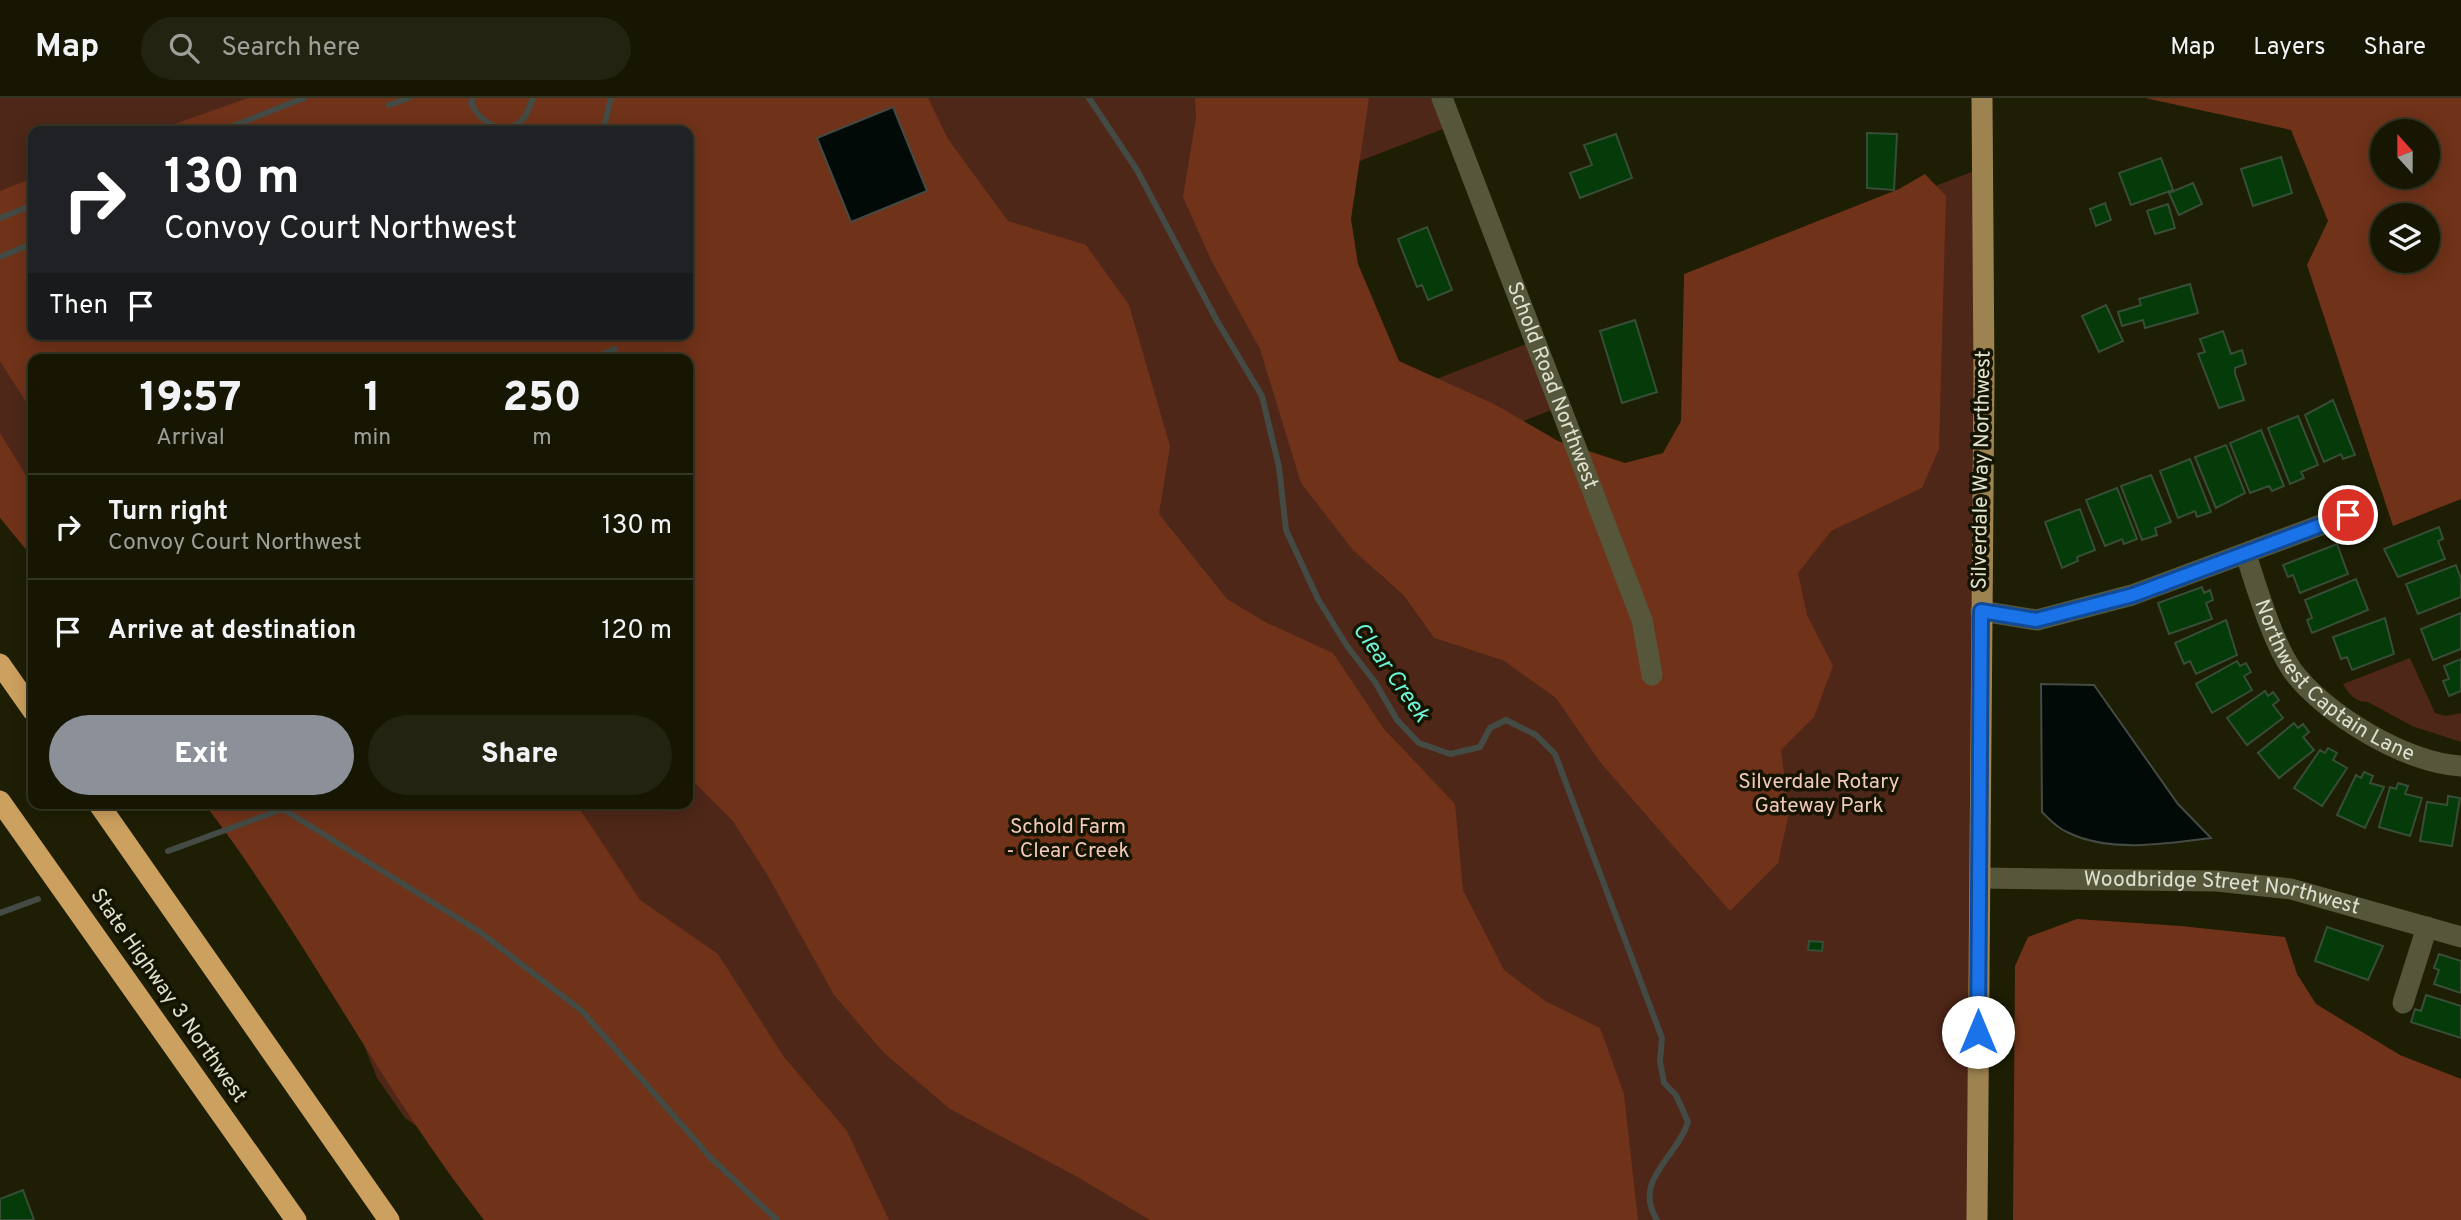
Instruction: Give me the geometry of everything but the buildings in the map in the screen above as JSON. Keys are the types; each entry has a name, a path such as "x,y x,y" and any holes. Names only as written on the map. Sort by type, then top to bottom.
{"highway":[{"path":"0,664 28,704"},
{"name":"State Highway 3 Northwest","path":"0,801 296,1220"},
{"path":"102,809 389,1220"}],"main road":[{"name":"Silverdale Way Northwest","path":"1977,1220 1984,377 1982,98"}],"street":[{"name":"Schold Road Northwest","path":"1442,98 1642,620 1652,675"},
{"path":"1981,611 2036,620 2133,595 2348,515"},
{"name":"Northwest Captain Lane","path":"2246,555 2264,610 2291,669 2330,710 2390,746 2461,766"},
{"name":"Woodbridge Street Northwest","path":"1980,878 2217,881 2291,889 2461,937"},
{"path":"2403,1003 2427,927"}],"green space":[{"name":"Schold Farm - Clear Creek","path":"0,98 1442,98 1453,125 1239,208 1318,425 1534,341 1559,407 1348,490 1378,573 1404,596 1434,638 1504,661 1538,685 1690,626 1691,280 1982,168 1977,1220 547,1220 405,1118 377,1078 321,938 231,809 693,809 693,354 28,354 28,519 0,478"},
{"path":"248,98 928,98 948,139 1008,221 1086,245 1129,305 1170,446 1159,514 1227,599 1267,623 1333,653 1384,729 1455,804 1463,890 1504,970 1545,1001 1600,1028 1624,1094 1638,1220 1150,1220 1074,1175 950,1109 884,1053 834,995 768,876 732,820 693,781 693,354 28,354 28,405 0,361 0,191 28,180 28,340 693,340 693,126 169,126"},
{"path":"1195,98 1369,98 1351,219 1358,264 1399,361 1494,404 1558,441 1625,463 1663,453 1681,421 1684,274 1899,189 1925,174 1946,196 1939,449 1922,488 1831,531 1798,573 1807,615 1833,666 1814,717 1781,750 1789,813 1778,863 1730,911 1600,762 1556,698 1504,661 1434,638 1404,596 1353,550 1301,483 1260,349 1211,260 1183,197 1196,118"},
{"path":"2145,98 2461,98 2461,499 2393,526 2307,265 2328,221 2291,130"},
{"path":"0,433 28,479 28,552 0,518"},
{"path":"2410,658 2435,713 2446,716 2461,713 2461,742 2412,726 2368,702 2356,699 2343,684"},
{"path":"208,809 581,811 640,900 718,954 784,1057 847,1131 889,1220 484,1220 411,1118 241,854"},
{"path":"2077,919 2285,937 2297,974 2316,1004 2400,1055 2461,1079 2461,1220 2013,1220 2015,966 2028,937"}],"shaded area":[{"path":"893,107 927,191 851,222 817,138"},
{"path":"2041,684 2094,685 2178,804 2211,838 2119,845 2083,839 2053,823 2042,812"}],"waterway":[{"path":"233,126 304,98"},
{"path":"389,105 409,98"},
{"path":"473,98 471,103 475,110 493,126"},
{"path":"513,126 528,112 533,98"},
{"path":"604,126 611,98"},
{"name":"Clear Creek","path":"1089,98 1137,170 1216,319 1262,396 1279,467 1286,530 1318,599 1347,646 1375,682 1397,720 1419,743 1450,754 1480,747 1490,728 1506,720 1536,735 1555,754 1662,1038 1660,1061 1664,1083 1676,1095 1688,1122 1653,1181 1651,1206 1657,1220"},
{"path":"0,218 28,207"},
{"path":"0,257 28,245"},
{"path":"604,354 615,349"},
{"path":"168,851 283,809 480,932 582,1011 710,1157 777,1220"},
{"path":"0,913 38,899"}],"route":[{"path":"1978,1032 1981,611 2036,620 2133,595 2348,515"}],"park label":[{"name":"Silverdale Rotary Gateway Park","path":"1819,794"}]}
